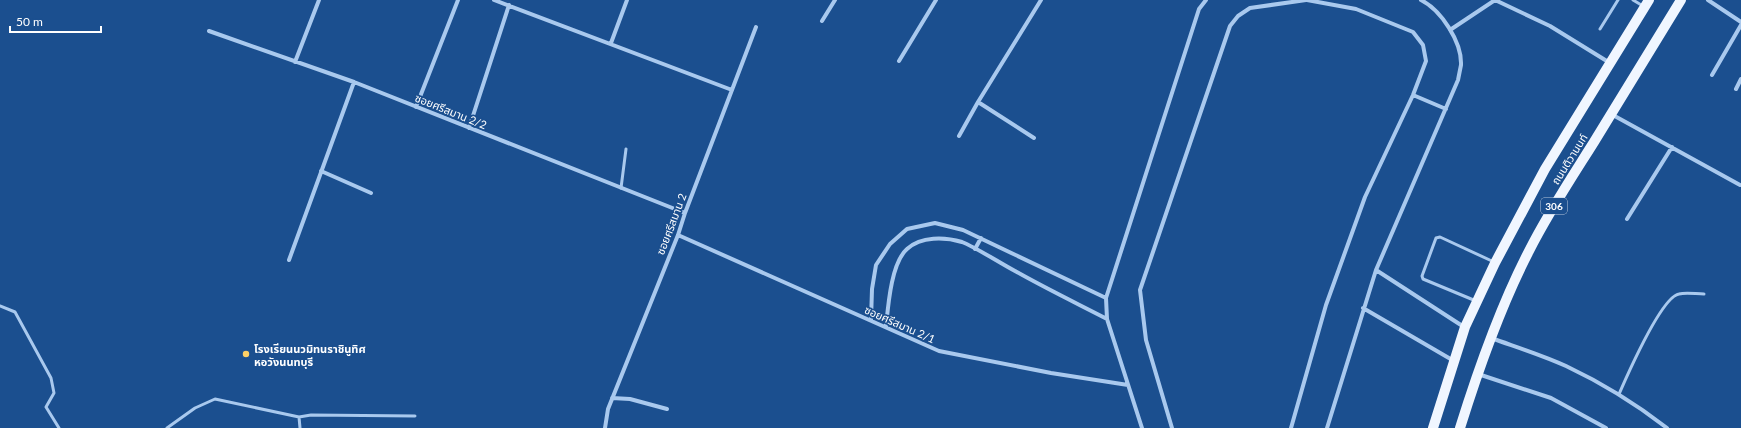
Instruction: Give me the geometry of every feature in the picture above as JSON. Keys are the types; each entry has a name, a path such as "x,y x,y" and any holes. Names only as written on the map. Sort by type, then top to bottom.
{"main road":[{"name":"ถนนติวานนท์","path":"1460,428 1477,373 1490,338 1529,251 1555,205 1681,0"},
{"name":"ถนนติวานนท์","path":"1433,428 1465,328 1495,263 1545,169 1647,4"}],"street":[{"path":"295,62 319,0"},
{"path":"416,107 458,0"},
{"path":"494,0 732,90"},
{"path":"611,43 627,0"},
{"path":"822,21 835,0"},
{"path":"899,61 936,0"},
{"path":"959,136 978,102 1041,0"},
{"path":"1142,428 1107,318 1106,298 1199,9 1206,0"},
{"path":"1172,428 1146,340 1140,290 1230,26 1238,16 1250,8 1307,0 1356,8 1413,32 1423,45 1426,61 1413,95 1363,204 1326,305 1291,428"},
{"path":"1327,428 1376,270 1458,80 1461,64 1450,30 1436,10 1421,0"},
{"path":"1450,30 1495,0 1550,26 1610,63"},
{"path":"1708,0 1741,24 1712,75"},
{"path":"469,128 509,5"},
{"name":"ซอยศรีสมาน 2","path":"605,428 608,408 678,235 756,27"},
{"name":"ซอยศรีสมาน 2/2","path":"209,31 354,82 685,213"},
{"path":"1736,89 1741,79"},
{"path":"288,260 354,82"},
{"path":"1413,95 1446,109"},
{"path":"978,102 1034,138"},
{"path":"1611,114 1740,185"},
{"path":"1627,219 1672,147"},
{"path":"321,171 371,193"},
{"path":"871,320 872,289 876,265 890,244 907,229 935,223 963,230 1106,298"},
{"name":"ซอยศรีสมาน 2/1","path":"678,235 938,351 1051,373 1128,385"},
{"path":"886,327 890,290 900,259 906,250 918,242 940,238 962,242 1039,285 1107,318"},
{"path":"975,250 981,238"},
{"path":"1376,270 1465,328"},
{"path":"1363,308 1455,361"},
{"path":"1490,338 1565,366 1619,394 1667,428"},
{"path":"1477,373 1551,398 1606,428"},
{"path":"612,398 630,399 668,408"}],"lane":[{"path":"1600,29 1618,0"},
{"path":"1633,0 1647,4"},
{"path":"621,188 626,149"},
{"path":"1478,302 1423,279 1422,276 1436,238 1440,237 1495,263"},
{"path":"1619,394 1663,307 1670,298 1678,294 1704,294"},
{"path":"0,306 15,312 51,378 54,393 46,407 59,428"},
{"path":"167,428 195,408 215,399 299,416 415,416"},
{"path":"299,416 300,428"}],"place":[{"name":"โรงเรียนนวมิทนราชินูทิศ หอวังนนทบุรี","path":"246,354"}]}
